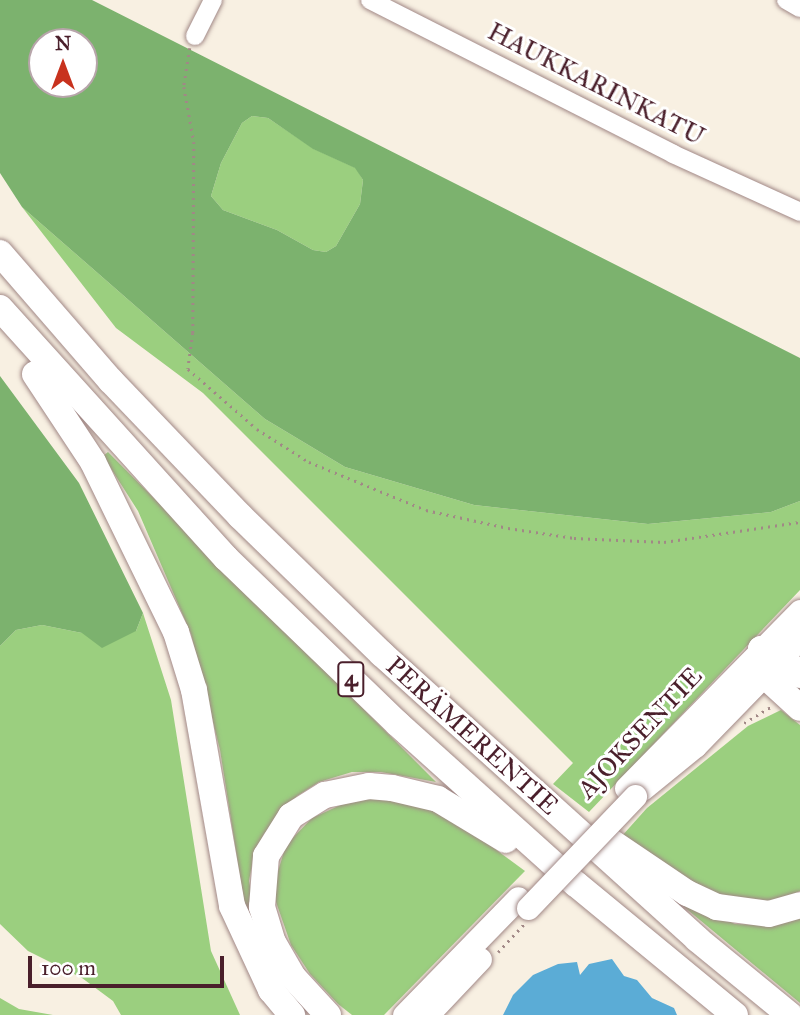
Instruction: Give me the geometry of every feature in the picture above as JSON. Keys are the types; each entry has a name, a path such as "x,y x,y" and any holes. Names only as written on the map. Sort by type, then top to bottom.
{"highway":[{"name":"PERÄMERENTIE","path":"0,253 111,381 240,516 519,778 697,939 790,1015"},
{"name":"PERÄMERENTIE","path":"0,308 226,558 398,724 576,884 735,1015"},
{"path":"0,328 93,462 176,632 194,690 232,906 271,990 292,1015"},
{"path":"777,664 800,708"},
{"path":"519,778 701,901 743,914 769,914 800,905"},
{"path":"328,1015 293,977 273,943 261,889 272,842 291,816 325,794 369,786 438,799 576,884"}],"main road":[{"name":"AJOKSENTIE","path":"777,664 800,611"},
{"name":"AJOKSENTIE","path":"404,1015 523,903 630,792 777,664 800,638"},
{"name":"AJOKSENTIE","path":"427,1015 523,903"}],"street":[{"path":"195,36 214,0"},
{"name":"HAUKKARINKATU","path":"370,0 673,153 800,212"},
{"path":"786,0 800,8"}],"path":[{"path":"195,36 184,88 194,142 188,369 257,429 309,462 426,510 509,528 574,538 664,542 800,522"}],"green space":[{"path":"0,0 92,0 800,358 800,501 771,512 648,524 474,505 345,467 265,419 22,207 0,173","holes":["252,116 268,118 313,149 355,168 363,180 360,204 336,246 326,252 313,250 277,230 223,210 211,196 221,163 242,123"]},
{"path":"252,116 268,118 314,149 356,168 363,180 360,204 336,246 326,252 313,250 277,230 223,210 211,196 221,163 242,123"},
{"path":"22,207 265,419 345,467 474,505 648,524 771,512 800,501 800,590 589,812 553,784 573,763 203,393 116,328"},
{"path":"0,376 79,483 143,613 136,631 102,648 82,633 42,625 16,630 0,646"},
{"path":"108,452 436,782 381,772 352,772 319,782 297,796 264,834 254,854 249,881 261,941 244,902 220,750 191,634 138,511 103,456"},
{"path":"143,613 171,700 211,951 240,1015 121,1015 113,1001 82,978 28,951 0,924 0,646 16,630 42,625 82,633 136,631"},
{"path":"781,710 800,725 800,891 776,902 712,895 621,837 647,808 748,726"},
{"path":"356,798 389,798 429,809 476,835 525,871 384,1015 352,1015 338,1004 310,974 291,945 276,902 275,881 286,845 312,818"},
{"path":"665,891 735,924 759,925 800,916 800,1003"},
{"path":"0,998 19,1009 53,1015 0,1015"}],"water":[{"path":"612,959 624,976 637,980 652,998 674,1008 677,1015 503,1015 513,995 533,975 558,964 577,962 580,975 589,964"}]}
